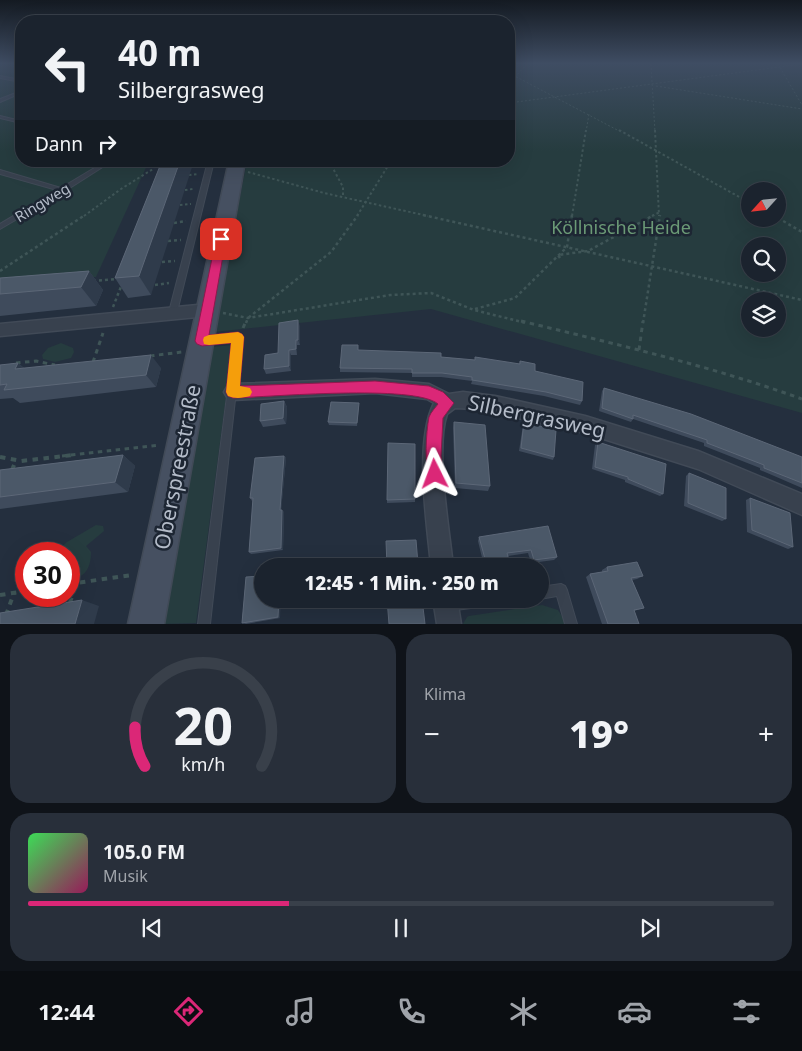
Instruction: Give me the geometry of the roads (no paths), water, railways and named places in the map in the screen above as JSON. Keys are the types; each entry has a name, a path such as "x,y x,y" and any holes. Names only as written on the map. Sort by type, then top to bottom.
{"main road":[{"name":"Oberspreestraße","path":"146,624 236,167"}],"street":[{"path":"0,330 208,310"},
{"name":"Silbergrasweg","path":"233,392 375,386 429,392 447,403 456,400 497,404 558,416 601,428 699,461 802,504"},
{"path":"441,558 434,456 436,416 447,403"}],"lane":[{"path":"0,101 15,95"},
{"path":"0,117 15,121"},
{"name":"Ringweg","path":"0,227 100,167"},
{"path":"173,312 209,167"},
{"path":"0,172 63,190"},
{"path":"201,346 238,337 233,392 204,624"},
{"path":"549,592 561,590 571,624"}],"park label":[{"name":"Köllnische Heide","path":"621,227"}]}
